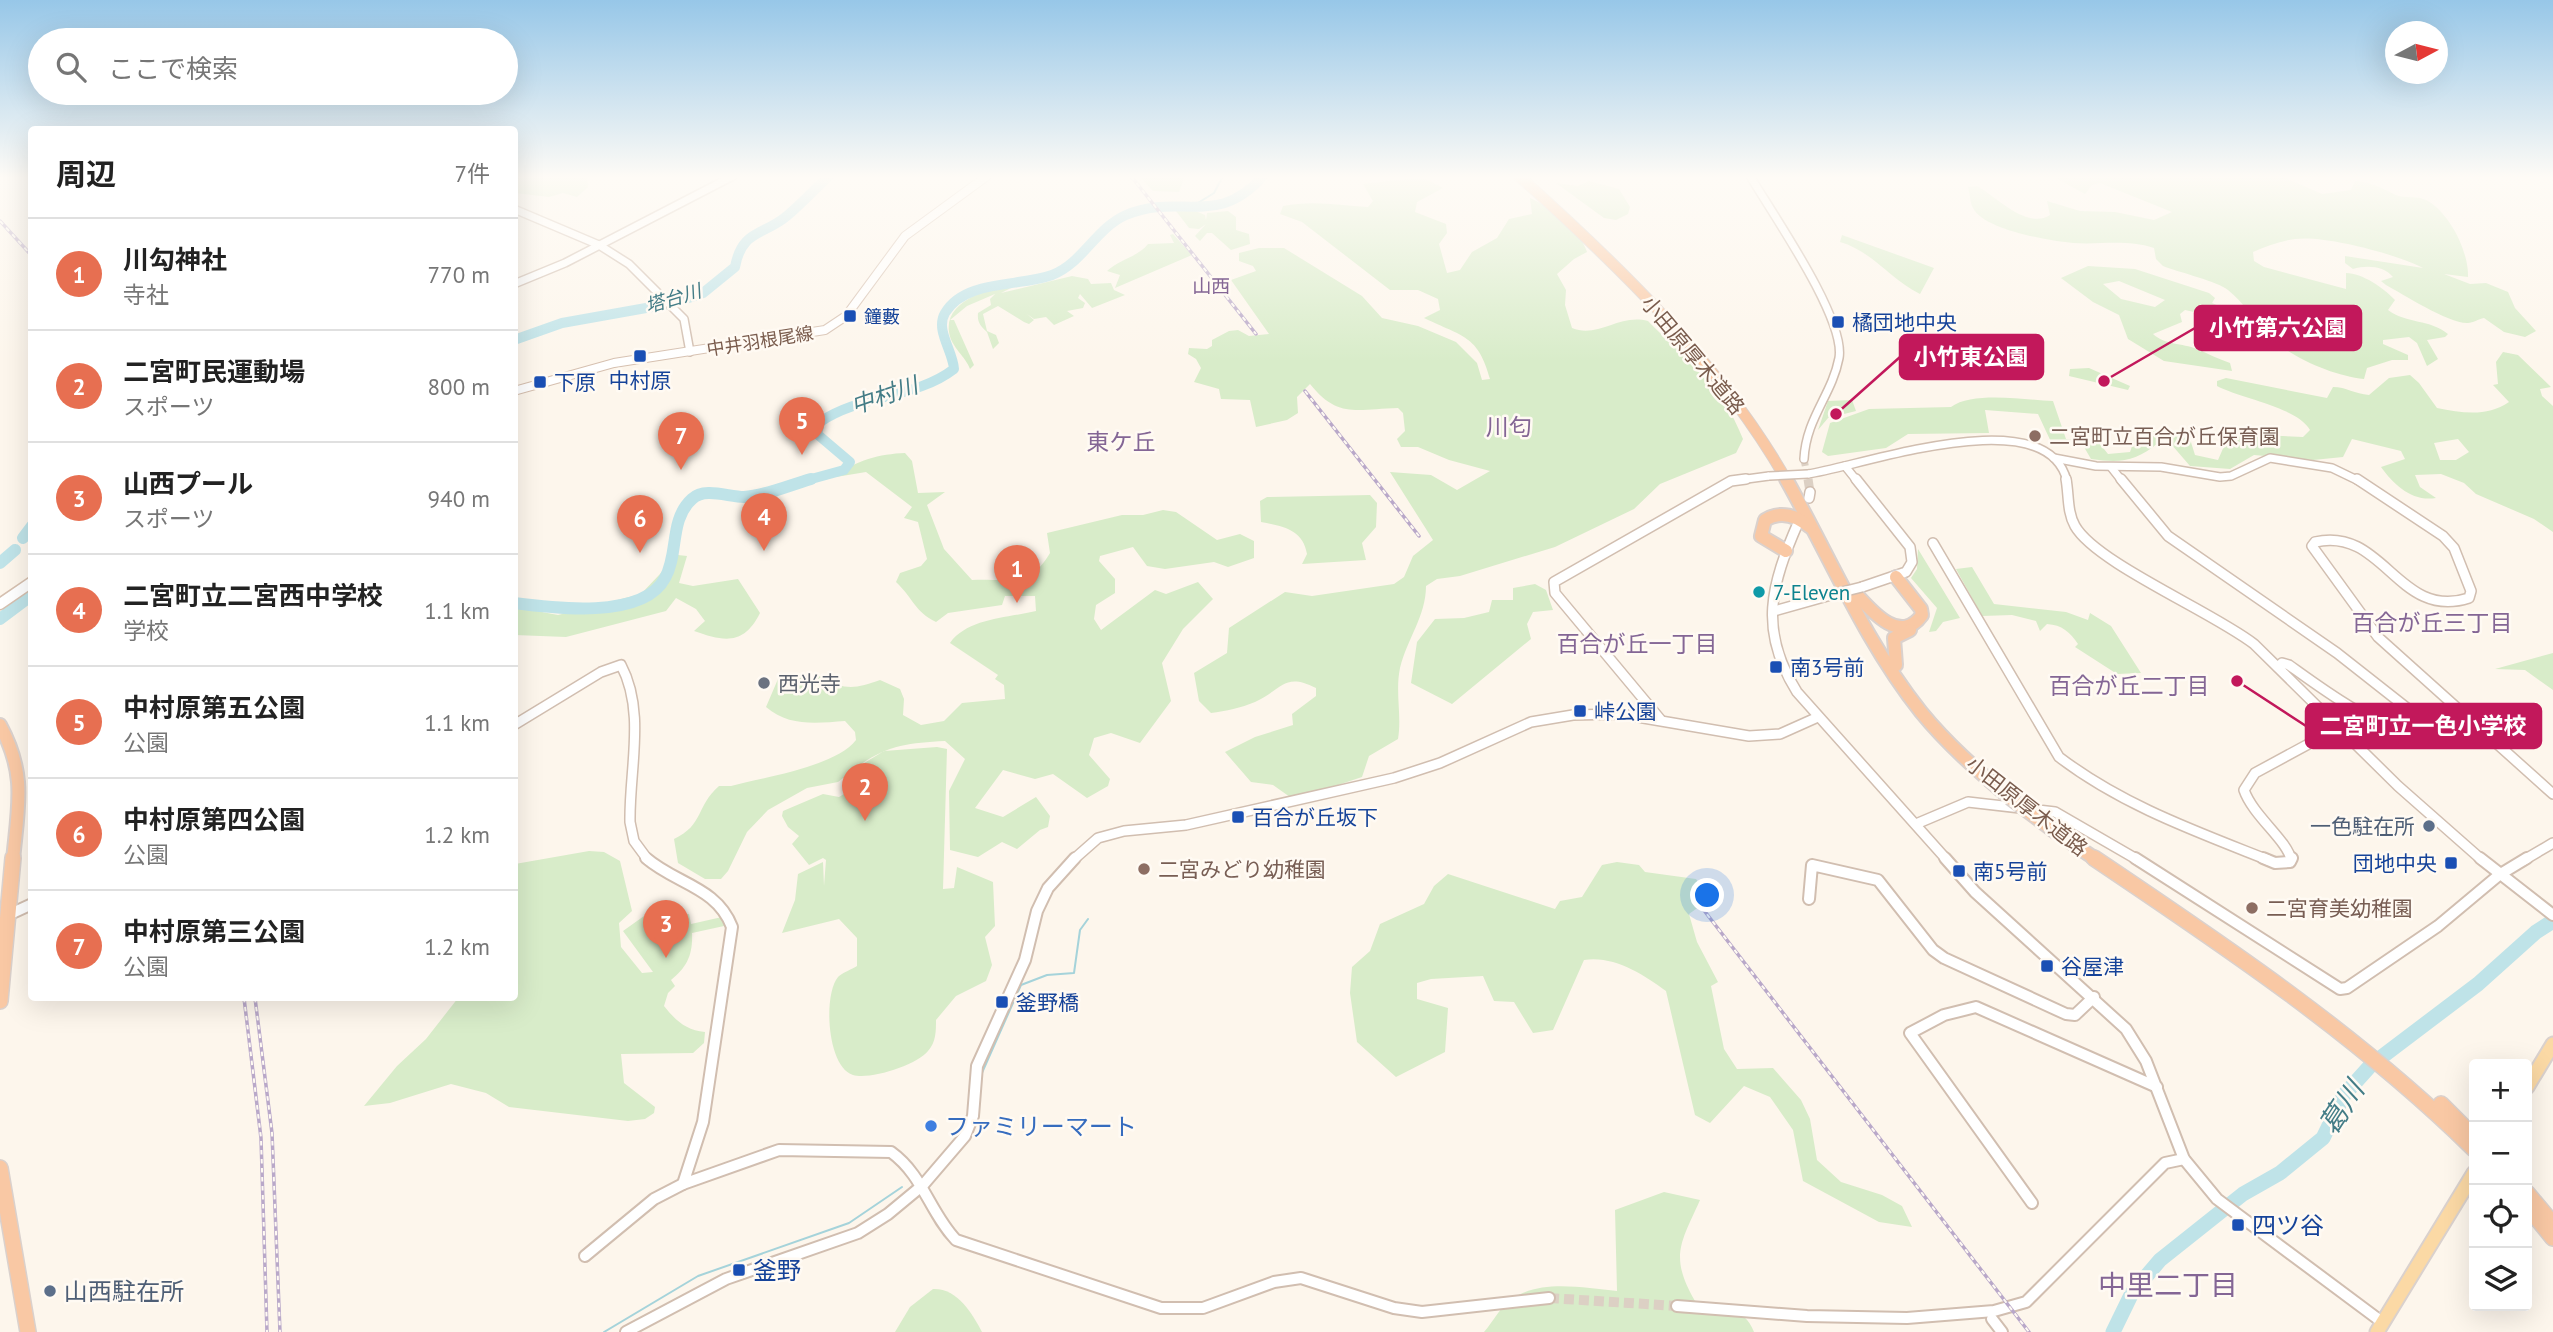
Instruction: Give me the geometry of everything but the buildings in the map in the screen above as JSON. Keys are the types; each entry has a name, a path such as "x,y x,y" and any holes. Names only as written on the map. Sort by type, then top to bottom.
{"highway":[{"name":"小田原厚木道路","path":"1586,238 1688,345 1738,407 1787,480 1887,663 1910,698 1955,749 2056,829 2363,1041 2404,1076 2469,1140"},
{"name":"小田原厚木道路","path":"1591,238 1630,274 1694,343 1745,405 1807,499 1860,591 1896,665 1937,720 2013,797"},
{"path":"1786,551 1764,545 1755,531 1765,515 1790,505 1792,497 1787,480"},
{"path":"1786,551 1761,536 1761,527 1776,514 1789,514 1802,519 1836,569"},
{"path":"1860,591 1886,624 1902,627 1916,624 1922,615 1921,609 1896,577"},
{"path":"1896,577 1920,599 1926,618 1919,627 1894,638 1896,665"},
{"path":"0,725 14,751 20,779 0,1001"},
{"path":"0,1168 28,1332"},
{"path":"2532,1199 2553,1224"},
{"path":"2532,1212 2553,1238"}],"main road":[{"name":"中井羽根尾線","path":"518,390 614,363 807,335 837,324 903,238"},
{"path":"0,604 28,585"},
{"path":"2532,1079 2553,1044"},
{"path":"2379,1327 2469,1180"}],"street":[{"path":"583,238 629,264 686,324 690,352"},
{"path":"518,283 612,238"},
{"path":"1786,238 1832,317 1842,345 1836,372 1806,431 1804,459"},
{"path":"1660,719 1555,593 1554,582 1731,481 1808,474 1922,446 1999,440 2031,446 2054,458 2112,467 2161,467 2231,476 2270,458 2332,468 2355,478 2443,536 2454,548 2472,591 2469,597 2451,604 2428,601 2349,542 2323,540 2312,546 2378,637 2553,794"},
{"path":"2054,458 2069,480 2070,512 2079,533 2092,547 2232,627 2499,875 2551,914"},
{"path":"1774,611 1838,593 1860,591 1896,577 1910,567 1910,547 1845,466"},
{"path":"2112,467 2168,536 2337,653 2412,712 2421,725 2412,733 2395,730 2336,699 2289,666 2282,663 2278,667"},
{"path":"1798,523 1774,582 1774,611 1780,663 1787,679 1818,717 1989,906 2094,997 2126,1029 2140,1049 2157,1087 2184,1159 2217,1199 2379,1327"},
{"path":"1933,543 2059,757 2085,780 2157,813 2275,863 2290,862 2292,858 2286,846 2249,808 2244,790 2255,773 2340,727"},
{"path":"518,723 550,707 606,667 621,665 629,678 633,699 631,813 635,843 653,863 723,905 730,919 732,927 702,1122 683,1184"},
{"path":"626,1332 726,1279 858,1233 888,1214 923,1185 965,1136 973,1116 976,1066 1025,960 1037,911 1048,888 1087,845 1098,838 1124,831 1186,825 1394,778 1440,763 1474,745 1531,723 1599,714 1660,719 1749,736 1780,734 1818,717"},
{"path":"1916,824 1968,802 2018,805 2055,812 2148,866 2340,989 2347,988 2438,926 2499,875 2553,843"},
{"path":"1809,899 1812,865 1878,880 1933,950 1944,958 2066,1014 2075,1015 2094,997"},
{"path":"6,916 28,906"},
{"path":"2032,1203 1910,1033 1944,1014 1976,1007 2157,1087"},
{"path":"585,1256 654,1199 683,1184 785,1149 891,1152 904,1159 923,1185 939,1222 956,1240 1161,1308 1203,1308 1274,1282 1301,1278 1315,1280 1394,1308 1422,1312 1549,1298"},
{"path":"1944,1329 1992,1319 2026,1303 2165,1163 2184,1159"},
{"path":"1677,1306 1735,1310 1824,1324 1925,1330"},
{"path":"1992,1319 2002,1332"}],"green space":[{"path":"1172,238 1177,238 1192,255 1115,288 1120,275 1107,271 1148,244 1174,243"},
{"path":"1218,238 1249,238 1250,244 1231,250"},
{"path":"1323,238 1443,238 1439,244 1447,273 1460,270 1472,252 1497,238 1579,238 1587,252 1557,274 1566,290 1565,305 1572,328 1582,331 1600,329 1628,320 1648,321 1714,388 1743,439 1736,453 1660,484 1634,509 1555,547 1460,576 1437,579 1426,586 1420,617 1400,668 1398,739 1369,756 1362,777 1314,793 1290,797 1273,785 1251,782 1225,752 1255,737 1293,725 1292,714 1316,696 1316,688 1305,683 1290,682 1250,704 1211,713 1199,701 1194,673 1227,653 1229,628 1285,592 1312,596 1394,584 1404,577 1413,556 1433,540 1390,472 1431,475 1457,490 1490,471 1449,460 1418,447 1401,447 1397,439 1405,431 1403,413 1398,408 1360,410 1339,407 1330,403 1310,384 1297,397 1298,413 1287,420 1256,427 1250,400 1221,399 1219,389 1194,382 1201,368 1196,359 1188,354 1189,348 1207,349 1212,346 1212,340 1229,331 1238,330 1249,336 1269,334 1231,280 1256,271 1253,266 1239,261 1239,253 1259,248 1284,248 1362,296 1382,318 1418,326 1456,342 1477,363 1482,380 1490,379 1474,345 1459,334 1424,318 1440,310 1438,299 1418,290 1390,290"},
{"path":"1841,238 1851,238 1934,268 1920,294 1862,252 1840,242"},
{"path":"2040,238 2459,238 2468,277 2444,274 2470,284 2486,283 2508,292 2515,308 2536,331 2525,337 2504,332 2484,318 2468,323 2450,319 2386,285 2381,281 2393,277 2389,273 2369,267 2353,269 2345,263 2345,256 2423,268 2379,252 2324,240 2295,239 2253,252 2254,261 2264,267 2346,289 2346,273 2366,278 2395,300 2388,310 2403,318 2434,326 2448,334 2427,340 2438,359 2427,366 2417,343 2409,337 2383,340 2383,344 2408,355 2408,360 2392,360 2367,368 2364,379 2351,377 2324,369 2296,356 2272,340 2228,290 2207,280 2163,266 2156,259 2154,248 2123,243"},
{"path":"2088,266 2135,269 2209,293 2215,298 2212,303 2235,313 2238,322 2185,310 2180,314 2182,322 2153,334 2230,363 2232,371 2164,361 2128,339 2119,315 2093,302 2061,278","holes":["2119,281 2165,300 2155,307 2121,299 2103,284"]},
{"path":"1072,276 1088,279 1091,284 1111,283 1114,290 1125,295 1092,308 1080,294 1078,298 1085,303 1083,308 1067,311 1074,316 1054,325 1046,317 1034,319 1027,314 1034,320 1029,324 998,306 983,314 987,331 996,335 999,343 993,349 987,332 980,324 978,313 991,305 990,299 995,294 967,306 951,320 954,311 972,297 996,288 1019,284 1001,293"},
{"path":"950,320 954,320 974,365 970,369 965,360 949,332"},
{"path":"2503,352 2518,355 2551,387 2540,389 2542,396 2553,406 2553,532 2534,519 2476,494 2464,483 2441,474 2415,475 2420,487 2436,498 2411,495 2398,486 2381,467 2405,459 2401,451 2352,439 2343,457 2313,460 2254,455 2230,469 2190,466 2171,444 2158,443 2127,460 2101,460 2091,459 2084,447 2052,444 2038,414 1985,410 1989,433 1908,434 1886,448 1828,456 1822,452 1830,423 1869,409 1951,407 1972,399 2000,398 2053,401 2066,439 2100,444 2108,454 2130,452 2139,426 2190,439 2195,455 2218,460 2228,437 2237,434 2303,437 2310,430 2294,415 2228,391 2217,386 2217,381 2226,378 2327,398 2333,387 2369,395 2389,378 2410,375 2437,408 2483,412 2509,402 2493,385 2498,384 2496,362","holes":["2458,439 2469,452 2456,460 2440,460 2434,443"]},
{"path":"2089,368 2130,386 2128,390 2069,376 2070,369"},
{"path":"1852,400 1856,411 1828,418 1818,430 1828,401"},
{"path":"905,453 912,461 918,493 945,492 927,505 944,549 972,580 1025,577 1034,572 1050,553 1047,533 1122,515 1143,515 1163,510 1176,512 1217,540 1240,534 1254,541 1254,558 1228,567 1214,562 1165,569 1147,566 1133,547 1100,556 1099,561 1115,579 1115,593 1096,605 1094,619 1101,630 1155,590 1166,594 1198,582 1213,599 1183,629 1162,663 1171,701 1140,743 1111,733 1094,738 1089,755 1110,779 1108,786 1087,798 1053,774 1035,779 1003,770 975,808 1003,817 1036,797 1050,816 1048,827 1040,830 1017,849 1002,842 978,857 950,850 949,791 965,759 945,741 908,744 885,751 937,747 947,749 943,889 954,888 957,867 993,882 995,926 985,937 992,965 986,981 956,996 936,1020 936,1032 931,1048 904,1066 861,1076 853,1075 844,1069 838,1059 830,1030 829,1014 833,986 838,977 857,966 857,938 839,919 782,933 795,900 798,874 823,862 824,886 826,860 823,858 809,865 792,844 799,836 788,827 782,816 783,811 823,794 839,797 844,794 850,802 852,771 838,782 807,788 768,810 747,832 728,871 721,879 705,879 678,863 674,839 690,828 706,801 719,786 731,786 780,775 816,764 846,749 856,740 855,732 845,721 794,721 766,707 778,679 823,676 851,687 880,680 900,689 904,699 903,715 921,725 944,721 962,703 1005,699 1004,685 995,679 998,675 950,643 967,628 1036,611 1035,596 1005,596 1002,605 948,613 936,622 929,618 896,582 900,573 921,566 927,559 918,522 904,518 912,507 866,472 836,477 851,466 868,459"},
{"path":"1370,495 1377,503 1376,527 1362,543 1366,560 1302,564 1307,554 1301,539 1284,527 1261,522 1260,501 1267,497"},
{"path":"1918,549 1960,618 1943,622 1936,631 1929,632 1937,608 1911,578 1917,569"},
{"path":"678,555 687,556 679,583 693,586 738,579 760,613 747,631 740,636 724,639 694,631 705,621 696,609 676,598 666,611 566,637 518,635 518,608 558,615 641,594"},
{"path":"1972,567 1994,604 2066,612 2088,620 2090,613 2111,626 2141,673 2117,674 2075,647 2078,644 2072,636 2057,626 2047,624 2040,631 2036,621 2012,615 1982,616 1956,569"},
{"path":"1535,584 1546,590 1553,610 1533,612 1527,624 1531,639 1452,704 1411,683 1417,642 1435,619 1464,618 1489,612 1492,600 1513,600 1513,588"},
{"path":"2553,653 2553,690 2525,670 2495,669"},
{"path":"589,851 604,852 620,861 632,911 619,923 621,947 642,973 653,972 623,931 651,911 657,917 663,912 678,917 689,914 691,924 722,917 724,926 692,933 688,960 671,980 675,986 668,993 664,1006 682,1024 705,1032 704,1043 693,1053 621,1054 624,1083 655,1107 654,1113 645,1119 628,1121 509,1107 486,1093 451,1084 390,1103 364,1106 397,1066 426,1039 456,1001 518,1001 518,863"},
{"path":"1617,862 1639,865 1645,872 1696,879 1710,899 1689,914 1697,942 1718,982 1711,986 1724,1049 1737,1069 1773,1068 1801,1100 1810,1119 1817,1160 1841,1182 1882,1195 1902,1206 1912,1227 1879,1222 1803,1181 1793,1130 1770,1097 1744,1086 1710,1123 1695,1115 1666,991 1638,972 1617,963 1584,960 1553,1030 1533,1033 1514,1002 1494,1001 1483,976 1431,979 1417,983 1417,999 1448,1008 1445,1052 1396,1077 1357,1042 1350,993 1352,967 1370,951 1380,924 1424,904 1434,886 1448,874 1555,909 1560,901 1582,897 1602,865"},
{"path":"1664,1192 1700,1200 1683,1239 1680,1261 1687,1286 1695,1301 1730,1308 1744,1317 1754,1332 1484,1332 1505,1304 1537,1288 1564,1286 1617,1291 1615,1210"},
{"path":"933,1289 949,1293 963,1303 982,1332 895,1332 910,1307"}],"waterway":[{"name":"塔台川","path":"518,339 562,323 674,303 703,293 735,267 738,255 750,238"},
{"path":"809,480 844,470 850,462 817,434 820,422 853,406 922,386 954,369 942,326 945,313 954,302 979,289 1052,275 1063,270 1096,238"},
{"name":"中村川","path":"518,603 596,608 618,606 637,600 654,591 665,578 680,517 685,507 697,495 710,493 752,496 809,480"},
{"name":"中村川","path":"804,481 809,480"},
{"name":"塔台川","path":"23,538 28,531"},
{"name":"塔台川","path":"0,563 15,550"},
{"name":"中村川","path":"0,619 28,598"},
{"path":"981,1075 1021,985 1047,975 1074,973 1080,930 1088,919"},
{"name":"葛川","path":"2113,1332 2132,1293 2160,1260 2243,1194 2280,1173 2323,1138 2344,1095 2371,1065 2478,984 2536,932 2553,921"},
{"path":"604,1332 698,1276 849,1223 902,1187"}],"tunnel":[{"path":"1804,459 1808,481"},
{"path":"1808,479 1810,492"},
{"path":"1549,1298 1677,1306"}],"railway":[{"path":"16,238 28,252"},
{"path":"1180,238 1256,334"},
{"path":"1305,391 1419,536"},
{"path":"1696,900 2029,1332"},
{"path":"244,1001 261,1138 267,1332"},
{"path":"255,1001 272,1133 280,1332"}],"place":[{"name":"鐘藪","path":"850,316"},
{"name":"橘団地中央","path":"1838,322"},
{"name":"中村原","path":"640,356"},
{"name":"小竹第六公園","path":"2104,381"},
{"name":"下原","path":"540,382"},
{"name":"小竹東公園","path":"1836,414"},
{"name":"二宮町立百合が丘保育園","path":"2035,436"},
{"name":"中村原第五公園","path":"802,455"},
{"name":"中村原第三公園","path":"681,470"},
{"name":"二宮町立二宮西中学校","path":"764,551"},
{"name":"中村原第四公園","path":"640,553"},
{"name":"7-Eleven","path":"1759,592"},
{"name":"川勾神社","path":"1017,603"},
{"name":"南3号前","path":"1776,667"},
{"name":"二宮町立一色小学校","path":"2237,681"},
{"name":"西光寺","path":"764,683"},
{"name":"峠公園","path":"1580,711"},
{"name":"百合が丘坂下","path":"1238,817"},
{"name":"二宮町民運動場","path":"865,821"},
{"name":"一色駐在所","path":"2429,826"},
{"name":"団地中央","path":"2451,863"},
{"name":"二宮みどり幼稚園","path":"1144,869"},
{"name":"南5号前","path":"1959,871"},
{"name":"二宮育美幼稚園","path":"2252,908"},
{"name":"山西プール","path":"666,958"},
{"name":"谷屋津","path":"2047,966"},
{"name":"釜野橋","path":"1002,1002"},
{"name":"ファミリーマート","path":"931,1126"},
{"name":"四ツ谷","path":"2238,1225"},
{"name":"釜野","path":"739,1270"},
{"name":"山西駐在所","path":"50,1291"}],"district":[{"name":"山西","path":"1211,286"},
{"name":"川匂","path":"1509,426"},
{"name":"東ケ丘","path":"1121,441"},
{"name":"百合が丘三丁目","path":"2432,622"},
{"name":"百合が丘一丁目","path":"1637,643"},
{"name":"百合が丘二丁目","path":"2129,685"},
{"name":"中里二丁目","path":"2168,1284"}]}
